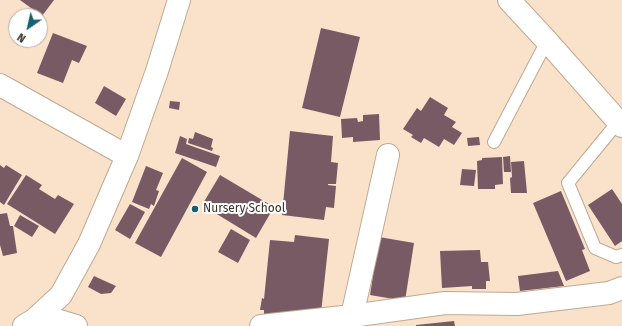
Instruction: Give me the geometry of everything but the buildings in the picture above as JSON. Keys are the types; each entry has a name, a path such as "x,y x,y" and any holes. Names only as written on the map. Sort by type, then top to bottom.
{"street":[{"path":"29,323 61,295 89,244 128,156 179,0"},
{"path":"509,0 620,124"},
{"path":"0,85 128,156"},
{"path":"352,316 388,155"},
{"path":"261,326 352,316 390,318 445,303 517,304 609,293 622,288"},
{"path":"29,323 53,319 76,326"}],"lane":[{"path":"494,142 547,41"},
{"path":"620,124 568,183 595,248 616,258 622,255"}],"place":[{"name":"Nursery School","path":"195,209"}]}
